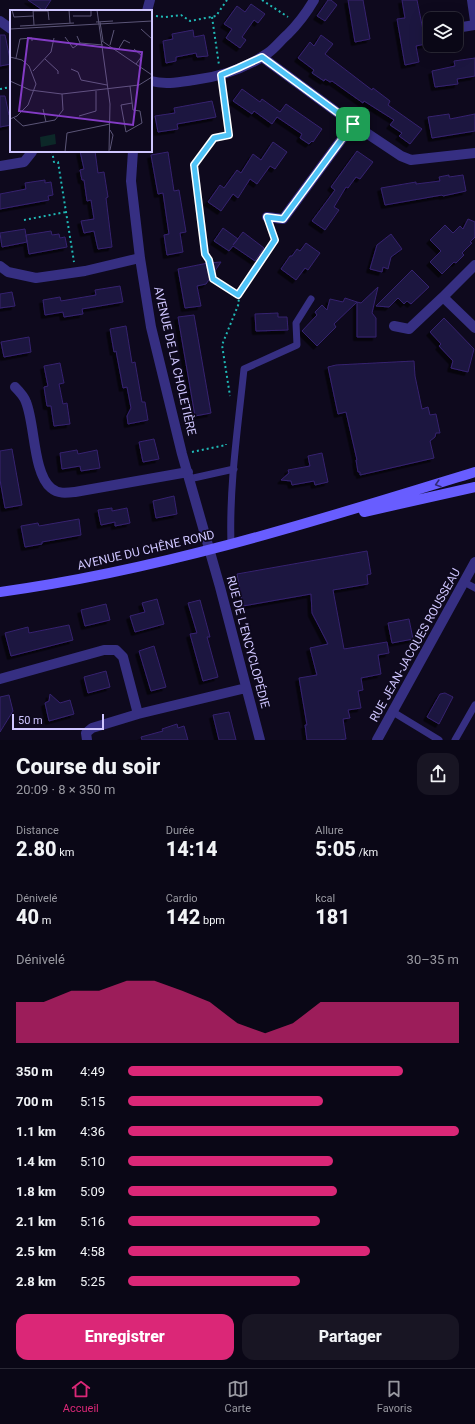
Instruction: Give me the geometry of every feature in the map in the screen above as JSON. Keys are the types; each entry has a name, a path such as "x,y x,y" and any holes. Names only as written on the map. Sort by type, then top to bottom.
{"main road":[{"name":"AVENUE DU CHÊNE ROND","path":"0,592 116,572 210,550 296,526 475,472"},
{"name":"AVENUE DU CHÊNE ROND","path":"296,526 475,487"}],"street":[{"path":"147,10 150,0"},
{"path":"152,81 159,83 181,82 214,77 262,57 297,24 314,0"},
{"path":"472,0 475,21"},
{"path":"0,21 10,28"},
{"path":"463,27 475,25"},
{"path":"262,57 353,124 401,156 411,160 475,153"},
{"path":"267,217 283,219 353,124"},
{"path":"0,166 24,162 32,152"},
{"name":"AVENUE DE LA CHOLETIÈRE","path":"133,152 131,181 140,258 151,327 182,454 210,550"},
{"path":"0,266 8,272 36,278 76,272 140,258"},
{"path":"394,326 409,329 475,265"},
{"path":"442,297 475,328"},
{"path":"16,387 26,401 30,413 38,461 42,474 46,482 59,492 75,492 188,475"},
{"name":"RUE DE L’ENCYCLOPÉDIE","path":"210,550 260,740"},
{"name":"RUE JEAN-JACQUES ROUSSEAU","path":"377,740 475,562"},
{"path":"0,679 104,650 116,650 123,657 138,714"},
{"path":"87,740 86,733 92,728 138,714 246,688"}],"lane":[{"path":"231,544 230,526 234,469 244,369 297,345 296,323 311,299"},
{"path":"188,475 234,469"},
{"path":"464,582 475,588"},
{"path":"455,740 475,705"},
{"path":"393,712 439,740"}],"path":[{"path":"152,16 165,18 181,15 190,21 212,17 216,16 227,0"},
{"path":"262,0 297,24"},
{"path":"212,17 229,135 214,138 194,165 205,254 209,260 213,279 238,295"},
{"path":"0,89 10,87"},
{"path":"52,152 54,162 58,162 76,272"},
{"path":"24,220 66,212"},
{"path":"231,399 222,345 239,303 238,295 275,240 267,217"},
{"path":"182,454 226,445 227,437"}],"building":[{"path":"28,0 51,0 45,10"},
{"path":"328,0 331,0 337,5 325,21 317,16"},
{"path":"348,0 363,0 370,39 355,42"},
{"path":"402,0 417,0 423,30 423,44 416,46 419,62 405,65 397,19 405,18"},
{"path":"251,4 265,14 258,23 254,20 242,37 246,40 240,48 226,38 232,29 224,24 237,6 245,12"},
{"path":"193,30 194,37 204,35 208,56 197,57 196,53 176,57 176,61 166,63 163,41 173,39 172,34"},
{"path":"0,35 5,35 10,64 0,66"},
{"path":"321,35 333,44 325,54 372,90 373,88 390,101 388,105 422,129 410,144 399,136 402,133 390,125 394,120 364,101 363,103 332,81 330,82 325,79 324,81 312,73 314,70 298,58 310,42 314,46"},
{"path":"475,58 475,76 457,79 458,84 435,87 432,71 455,66 454,61"},
{"path":"242,89 260,102 262,99 280,112 286,104 322,129 313,142 312,141 309,144 300,138 302,134 277,117 272,124 254,111 252,114 233,101"},
{"path":"0,96 5,96 10,114 10,125 0,127"},
{"path":"212,101 216,117 177,124 178,129 158,132 155,116 175,113 174,108"},
{"path":"449,114 450,119 475,114 475,131 432,138 428,117"},
{"path":"273,142 287,152 275,169 270,166 257,184 250,179 238,198 233,194 221,211 208,202 220,185 224,188 237,170 241,173 253,154 261,160"},
{"path":"357,151 373,162 360,179 356,177 348,188 346,187 334,207 339,210 325,230 312,221 335,190 331,187"},
{"path":"80,152 95,152 98,173 104,172 108,197 106,198 112,247 98,249 94,231 84,233 81,221 94,219 91,200 87,201 84,180 82,180 80,170 84,169"},
{"path":"168,152 174,191 179,190 186,232 180,233 183,252 167,255 164,235 169,234 163,193 158,194 151,155"},
{"path":"449,175 449,177 463,175 466,191 385,205 381,188 416,182 416,184 440,181 439,177"},
{"path":"45,180 45,183 51,182 53,195 48,196 49,200 0,209 0,194 26,189 25,183"},
{"path":"468,219 475,222 475,237 470,242 472,243 462,253 464,255 456,263 454,262 442,274 430,262 441,251 430,240 445,225 453,233 460,226 463,229"},
{"path":"223,228 238,239 243,232 264,248 255,261 233,246 229,251 214,241"},
{"path":"25,229 27,242 2,247 0,233"},
{"path":"51,231 52,235 59,234 60,238 65,237 67,247 29,254 26,235"},
{"path":"391,234 402,249 391,257 388,269 383,267 382,272 370,269 377,245"},
{"path":"306,243 320,253 308,270 305,268 296,280 281,269 290,256 292,256 297,249 300,251"},
{"path":"221,262 206,284 197,286 201,306 185,308 178,269"},
{"path":"412,270 429,287 411,304 407,301 404,304 398,298 389,307 376,306"},
{"path":"120,286 123,302 82,309 83,314 64,317 63,312 45,315 43,300 60,297 61,301 96,295 95,290"},
{"path":"378,287 372,313 376,318 376,337 357,337 357,302 361,303"},
{"path":"12,292 15,306 0,308 0,294"},
{"path":"345,298 357,302 334,324 336,327 317,346 302,331 317,315 315,312 322,305 327,310 330,299 343,302"},
{"path":"278,313 278,317 287,317 288,330 256,331 255,314"},
{"path":"194,315 211,413 195,416 178,317"},
{"path":"444,318 474,349 468,372 451,368 453,361 439,346 441,344 430,332"},
{"path":"126,326 132,363 135,362 142,402 145,402 148,420 128,424 127,416 131,408 127,387 123,388 110,329"},
{"path":"29,337 31,352 4,357 1,342"},
{"path":"414,361 415,376 422,409 428,407 430,415 436,414 440,433 436,433 435,437 430,441 434,458 360,475 360,472 358,472 357,460 346,412 338,414 328,367 336,365"},
{"path":"60,363 64,383 59,384 63,404 67,403 70,424 54,426 51,406 47,406 44,387 48,386 44,366"},
{"path":"154,439 159,459 143,462 139,442"},
{"path":"12,449 22,505 5,508 0,480 0,451"},
{"path":"77,450 78,454 97,450 100,468 81,471 80,466 62,469 60,453"},
{"path":"322,453 328,482 315,485 314,481 292,485 291,481 281,480 289,473 288,470 310,466 308,456"},
{"path":"174,496 177,514 156,518 153,501"},
{"path":"112,508 112,511 127,508 130,523 115,526 115,522 101,525 98,510"},
{"path":"79,519 81,535 42,542 42,544 25,547 21,526 38,523 39,526"},
{"path":"367,551 371,574 367,575 368,584 333,590 344,649 387,642 389,653 378,655 381,674 361,678 363,690 358,691 361,708 348,710 350,718 343,719 346,739 307,740 305,725 307,725 299,678 317,675 310,648 328,644 312,613 311,594 243,606 237,574"},
{"path":"157,599 164,624 135,632 130,616 145,612 142,603"},
{"path":"200,600 210,637 207,637 218,677 203,681 190,634 197,633 188,603"},
{"path":"106,604 110,620 85,626 81,610"},
{"path":"409,619 413,639 392,643 388,623"},
{"path":"69,625 73,640 11,656 5,633 28,627 29,633"},
{"path":"154,646 166,687 151,691 139,651"},
{"path":"106,671 110,687 88,693 84,677"},
{"path":"445,693 453,697 439,724 427,717 440,694"},
{"path":"50,694 60,703 70,700 74,714 49,721 45,703 49,701"},
{"path":"9,695 13,711 0,732 0,697"},
{"path":"229,712 236,740 219,740 213,715"},
{"path":"177,724 178,728 184,726 188,740 142,740 141,737 163,731 162,729"}],"route":[{"path":"262,57 353,124 283,219 267,217 275,240 238,295 213,279 209,260 205,254 194,165 214,138 229,135 221,75 262,57"}]}
